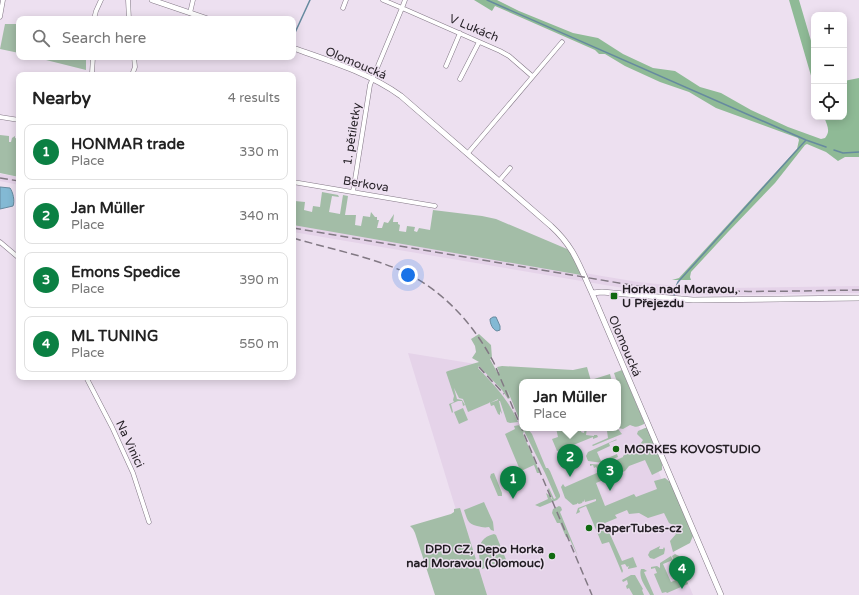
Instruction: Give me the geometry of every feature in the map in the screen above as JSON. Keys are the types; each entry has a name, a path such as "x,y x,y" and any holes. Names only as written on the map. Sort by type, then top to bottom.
{"street":[{"path":"0,17 3,0"},
{"path":"95,16 101,0"},
{"path":"128,0 129,16"},
{"path":"152,0 199,16"},
{"path":"190,13 193,0"},
{"path":"343,8 346,0"},
{"name":"V Lukách","path":"383,0 504,53 532,76"},
{"path":"373,78 405,0"},
{"path":"446,66 460,33"},
{"path":"460,79 479,42"},
{"path":"468,153 562,42"},
{"name":"Olomoucká","path":"296,49 364,74 388,87 409,102 563,237 574,252 721,595"},
{"path":"92,72 93,60"},
{"path":"133,72 135,65 134,60"},
{"name":"1. pětiletky","path":"353,192 369,89 373,78"},
{"path":"0,117 16,120"},
{"path":"499,181 510,168"},
{"name":"Berkova","path":"296,182 435,206"},
{"path":"0,242 16,255"},
{"path":"592,293 602,292 674,299 859,298"},
{"name":"Na Vinici","path":"88,380 112,427 133,473 150,522"}],"shaded area":[{"path":"0,174 16,177 16,184 0,181"},
{"path":"296,225 638,282 686,287 724,288 859,286 859,293 724,295 685,294 637,290 296,233"},
{"path":"408,353 488,366 492,374 519,381 519,431 621,431 622,386 686,536 671,543 693,595 482,595"}],"green space":[{"path":"474,0 497,0 519,11 573,33 598,38 623,54 653,68 675,71 700,87 721,93 751,110 788,127 821,139 825,138 828,133 825,120 847,120 847,80 859,78 859,157 845,157 838,161 826,152 807,144 805,145 775,183 691,272 691,280 672,280 679,278 797,149 798,138 716,108 689,92 660,82 625,66 605,54 599,54 595,50 495,6 492,11"},
{"path":"789,0 799,0 811,41 811,76"},
{"path":"5,24 16,24 16,52 0,49"},
{"path":"46,60 86,60 86,70"},
{"path":"0,135 9,136 9,142 11,142 12,138 15,136 16,176 0,173"},
{"path":"322,192 338,195 339,197 332,196 329,212 340,214 343,195 348,196 345,215 356,215 355,225 361,226 363,216 370,217 371,212 375,217 377,217 377,220 379,220 377,228 382,228 384,222 388,223 394,214 393,222 398,222 400,225 399,231 406,232 407,226 415,227 414,231 417,232 419,228 430,230 433,210 496,219 567,249 571,253 581,275 296,226 296,201 305,202 304,210 312,212 313,206 320,207"},
{"path":"479,334 491,345 492,358 490,359 497,372 499,372 497,367 502,366 573,370 587,367 590,379 519,379 519,419 507,389 510,398 508,399 502,390 479,366 478,368 506,400 518,422 507,422 500,401 502,414 500,411 500,415 498,414 494,405 491,406 489,402 468,412 463,399 459,398 454,388 457,399 462,400 465,405 463,406 462,401 451,404 452,413 449,404 454,402 454,396 446,372 479,362 472,358 476,352 475,346 471,339"},
{"path":"622,370 644,424 636,427 630,425 621,429 621,379 616,379 614,373"},
{"path":"610,374 611,379 594,379"},
{"path":"463,408 468,420 459,424 454,412"},
{"path":"519,425 519,431 524,431 523,434 540,473 537,473 534,465 521,471 520,470 505,434 515,429 514,426"},
{"path":"647,428 662,464 662,470 652,475 645,460 629,466 625,471 596,483 605,506 634,494 636,497 657,489 654,481 665,478 670,482 693,536 690,543 673,552 670,541 676,534 672,532 673,525 669,523 664,513 648,518 639,513 629,514 627,510 615,515 617,518 605,523 622,561 633,557 637,567 628,569 629,566 627,567 625,564 621,565 623,571 622,573 609,542 602,544 586,506 579,509 580,512 576,514 578,508 596,501 596,499 585,502 585,499 582,503 573,505 565,498 561,487 563,484 565,487 599,472 596,467 594,468 593,465 590,466 590,464 606,465 623,457 626,453 647,444 645,443 638,446 638,444 643,440 637,434 638,431"},
{"path":"524,431 530,431 532,434 546,468 550,471 560,495 557,500 540,507 535,505 548,499 546,493 553,501 548,489 549,488 554,499 556,498"},
{"path":"557,431 581,431 584,433 584,431 587,431 586,435 597,435 598,437 593,439 593,437 566,448 569,455 575,452 576,453 568,456 565,449 557,451 552,439 558,437"},
{"path":"607,431 620,431 622,434 593,446 592,445 608,438"},
{"path":"617,439 609,443 610,446 597,452 601,461 617,454 618,457 603,463 588,461 586,456 588,452"},
{"path":"494,473 502,496 498,496 490,477 491,474"},
{"path":"484,502 493,522 494,531 489,527 471,524 466,516 464,510"},
{"path":"559,506 561,507 562,510 560,512 578,556 569,538 566,537 560,523 557,523 552,513 553,509"},
{"path":"460,508 487,595 435,595 415,533 410,526 451,514 454,512 454,509"},
{"path":"494,534 496,535 507,562 505,561 482,569 479,548 484,539"},
{"path":"660,546 659,549 663,549 664,547 665,549 664,554 654,559 650,558 648,555 650,551"},
{"path":"675,554 679,556 686,572 684,573 688,584 667,593 662,593 654,574 657,573 655,568 651,569 651,567 657,566 660,568 660,563 671,556 673,560 663,564 671,582 681,578 672,556"},
{"path":"641,569 647,571 644,572 654,595 650,595 643,582 640,572"},
{"path":"631,575 635,575 643,589 644,595 633,595 629,588 627,589 627,580 623,582 622,580"}],"water":[{"path":"0,187 10,188 14,202 13,206 0,209"},
{"path":"496,317 500,330 497,331 492,326 490,319"}],"waterway":[{"path":"296,30 310,0"},
{"path":"487,0 806,140 826,147"},
{"path":"674,296 678,282 806,140"},
{"path":"834,150 843,153 859,152"}],"railway":[{"path":"0,178 16,181"},
{"path":"296,229 637,286 665,289 720,291 859,290"},
{"path":"296,239 370,259 395,268 411,276 440,295 465,319 485,348 494,363 519,422"},
{"path":"479,367 504,394"},
{"path":"523,431 592,595"}],"place":[{"name":"Horka nad Moravou, U Přejezdu","path":"614,296"},
{"name":"MORKES KOVOSTUDIO","path":"616,449"},
{"name":"Jan Müller","path":"570,477"},
{"name":"Emons Spedice","path":"610,491"},
{"name":"HONMAR trade","path":"513,499"},
{"name":"PaperTubes-cz","path":"589,528"},
{"name":"DPD CZ, Depo Horka nad Moravou (Olomouc)","path":"552,556"},
{"name":"ML TUNING","path":"682,589"}]}
